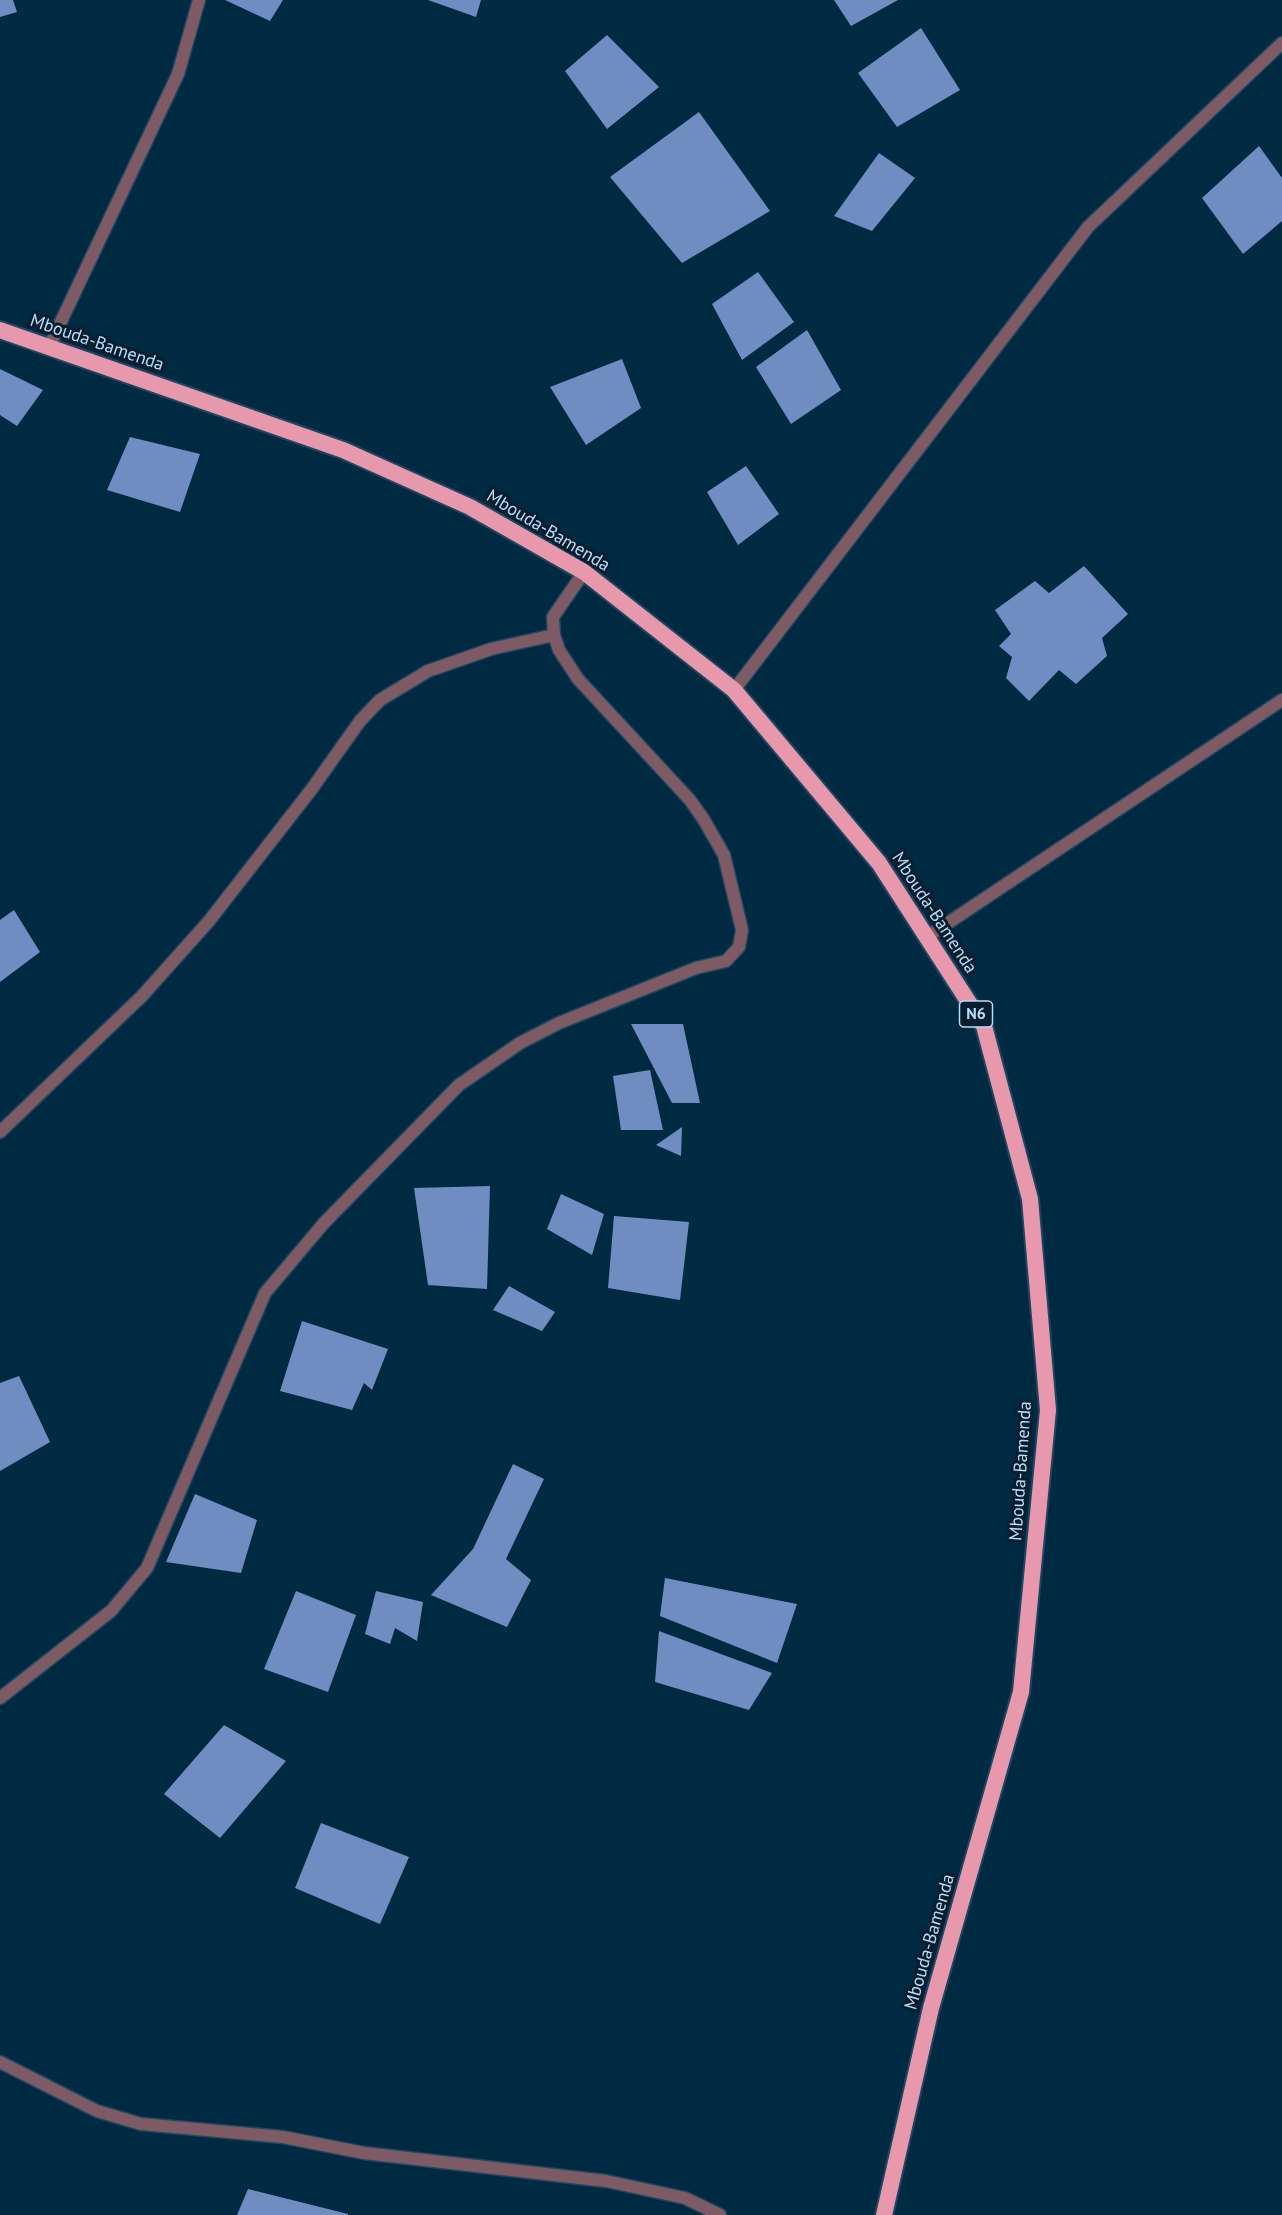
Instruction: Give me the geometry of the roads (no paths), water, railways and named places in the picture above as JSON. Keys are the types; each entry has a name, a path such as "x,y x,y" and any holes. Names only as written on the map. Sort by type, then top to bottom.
{"highway":[{"name":"Mbouda-Bamenda","path":"0,330 343,450 470,507 584,572 734,690 879,863 984,1026 1030,1199 1048,1410 1021,1692 931,2008 884,2215"}],"street":[{"path":"49,347 178,74 199,0"},
{"path":"734,690 1089,227 1282,43"},
{"path":"0,1698 111,1611 147,1568 266,1293 324,1223 435,1109 459,1085 530,1038 559,1023 685,972 726,961 739,947 742,930 724,855 704,820 690,800 578,679 559,650 554,635 553,617 584,572"},
{"path":"0,1132 142,996 201,929 311,790 360,721 381,700 429,672 491,649 554,635"},
{"path":"927,937 1282,700"},
{"path":"0,2062 97,2111 141,2124 283,2138 364,2153 606,2181 685,2198 720,2215"}]}
